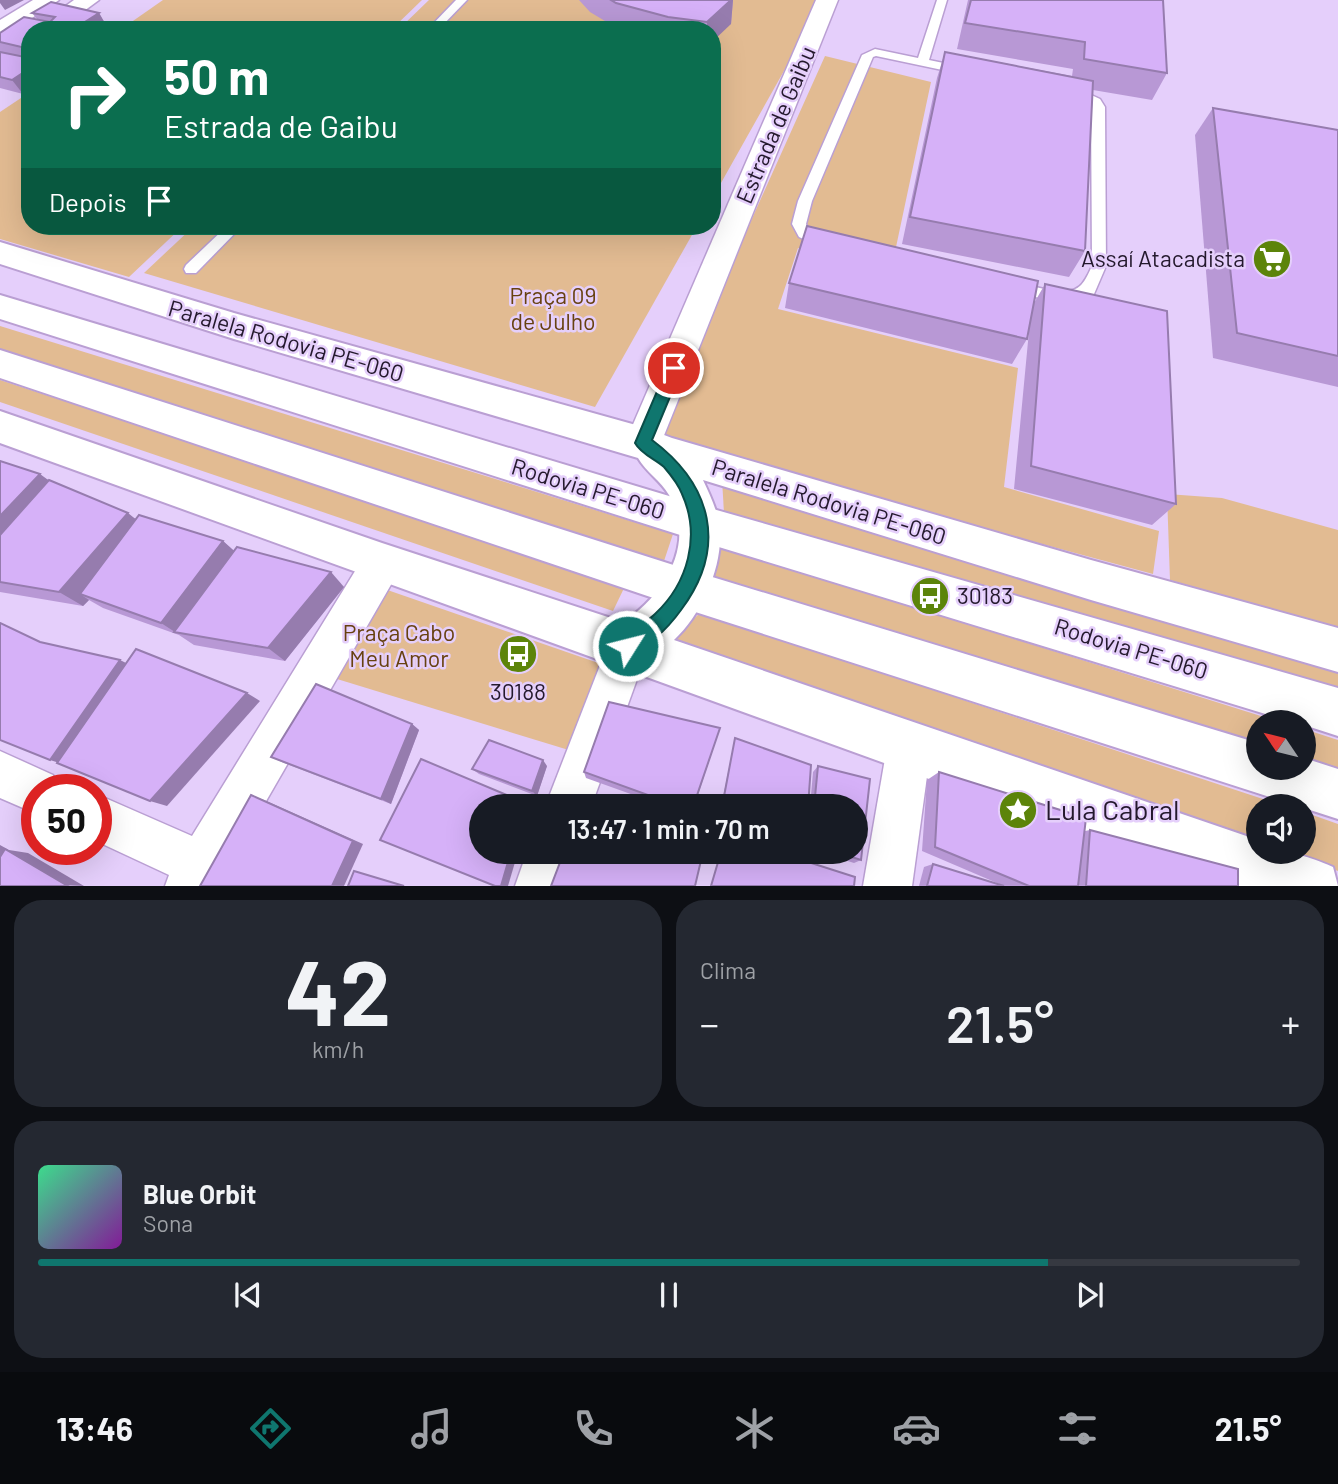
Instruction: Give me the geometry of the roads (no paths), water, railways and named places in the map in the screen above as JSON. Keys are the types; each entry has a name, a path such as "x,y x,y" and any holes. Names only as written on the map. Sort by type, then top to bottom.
{"main road":[{"name":"Paralela Rodovia PE-060","path":"0,253 234,327 643,443 664,452 1091,580 1338,650"},
{"name":"Rodovia PE-060","path":"0,307 699,523 1338,712"},
{"path":"0,364 686,589 1246,764"},
{"path":"0,427 382,563 628,646 909,747 1237,871 1314,886"},
{"path":"628,646 662,621 686,589 695,568 699,523 690,490 670,463 643,443"},
{"path":"1295,780 1338,794"}],"street":[{"path":"0,29 48,0"},
{"path":"56,21 88,0"},
{"name":"Estrada de Gaibu","path":"643,443 827,0"},
{"path":"112,826 196,875 382,563"},
{"path":"573,794 628,646"},
{"path":"887,886 909,747"},
{"path":"0,774 21,783"},
{"path":"538,886 546,864"}],"lane":[{"path":"441,21 462,0"},
{"path":"923,61 942,0"},
{"path":"875,52 923,61 1083,96 1096,102 1099,107 1099,266 1089,290 1076,297 1057,297 818,242 804,234 799,224 805,201 868,55 875,52"},
{"path":"191,269 225,235"}],"place":[{"name":"Assaí Atacadista","path":"1272,259"},
{"name":"30183","path":"930,596"},
{"name":"30188","path":"518,654"},
{"name":"Lula Cabral","path":"1018,810"}],"park label":[{"name":"Praça 09 de Julho","path":"553,309"},
{"name":"Praça Cabo Meu Amor","path":"399,646"}]}
